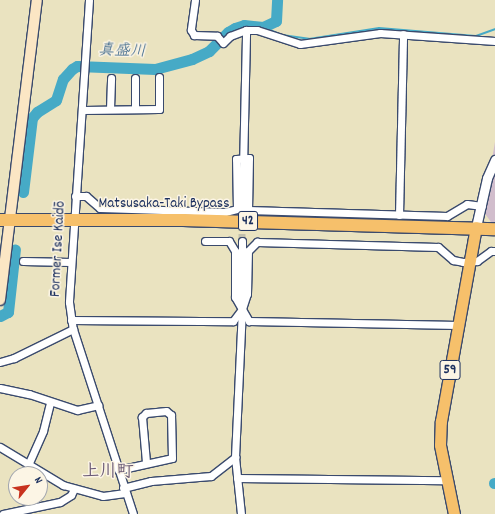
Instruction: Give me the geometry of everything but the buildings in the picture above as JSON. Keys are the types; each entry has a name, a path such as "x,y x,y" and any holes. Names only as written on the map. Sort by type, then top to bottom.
{"highway":[{"name":"Matsusaka-Taki Bypass","path":"5,220 183,220 476,227 495,229"}],"main road":[{"path":"0,300 5,220 36,0"},
{"name":"59","path":"454,514 445,480 440,445 442,421 458,324 476,227"}],"street":[{"name":"Former Ise Kaidō","path":"89,0 83,110 74,196 69,302 73,329 124,491 133,514"},
{"path":"195,0 191,30 194,35 217,36 223,43 230,36 246,30 257,30 300,44 380,33 495,41"},
{"path":"242,212 246,30"},
{"path":"399,215 403,34"},
{"path":"83,110 159,109 159,77"},
{"path":"110,78 110,109"},
{"path":"135,78 135,109"},
{"path":"74,196 86,196 100,208 225,212 237,209 236,159 249,158 248,210 447,216 467,204 482,206"},
{"path":"476,227 482,206 487,178 495,160"},
{"path":"205,241 229,241 235,251 235,297 250,321 458,324"},
{"path":"241,514 235,457 242,309 242,241"},
{"path":"72,320 232,321 242,309 247,294 248,251 257,242 438,247 453,260 470,262 495,251"},
{"path":"23,261 70,262"},
{"path":"0,362 14,358 73,329"},
{"path":"0,388 77,410 98,405"},
{"path":"28,465 43,431 50,402"},
{"path":"118,470 146,462 169,460 174,454 171,415 166,411 146,413 142,417 146,462"},
{"path":"0,447 48,478 74,489 103,496 124,491 151,481 211,476 235,457"},
{"path":"237,478 445,480"},
{"path":"3,514 60,502 71,495 74,489"}],"shaded area":[{"path":"495,142 495,222 491,222 483,211"}],"waterway":[{"name":"真盛川","path":"23,192 32,118 37,112 56,100 63,79 72,69 77,66 155,69 192,59 209,51 228,32 235,28 244,25 263,27 276,21 277,0"},
{"path":"263,27 282,35 309,39 379,28 476,36 495,29"},
{"name":"真盛川","path":"0,316 8,312 15,249"}],"tunnel":[{"path":"242,219 242,241"}],"district":[{"name":"上川町","path":"108,474"}]}
